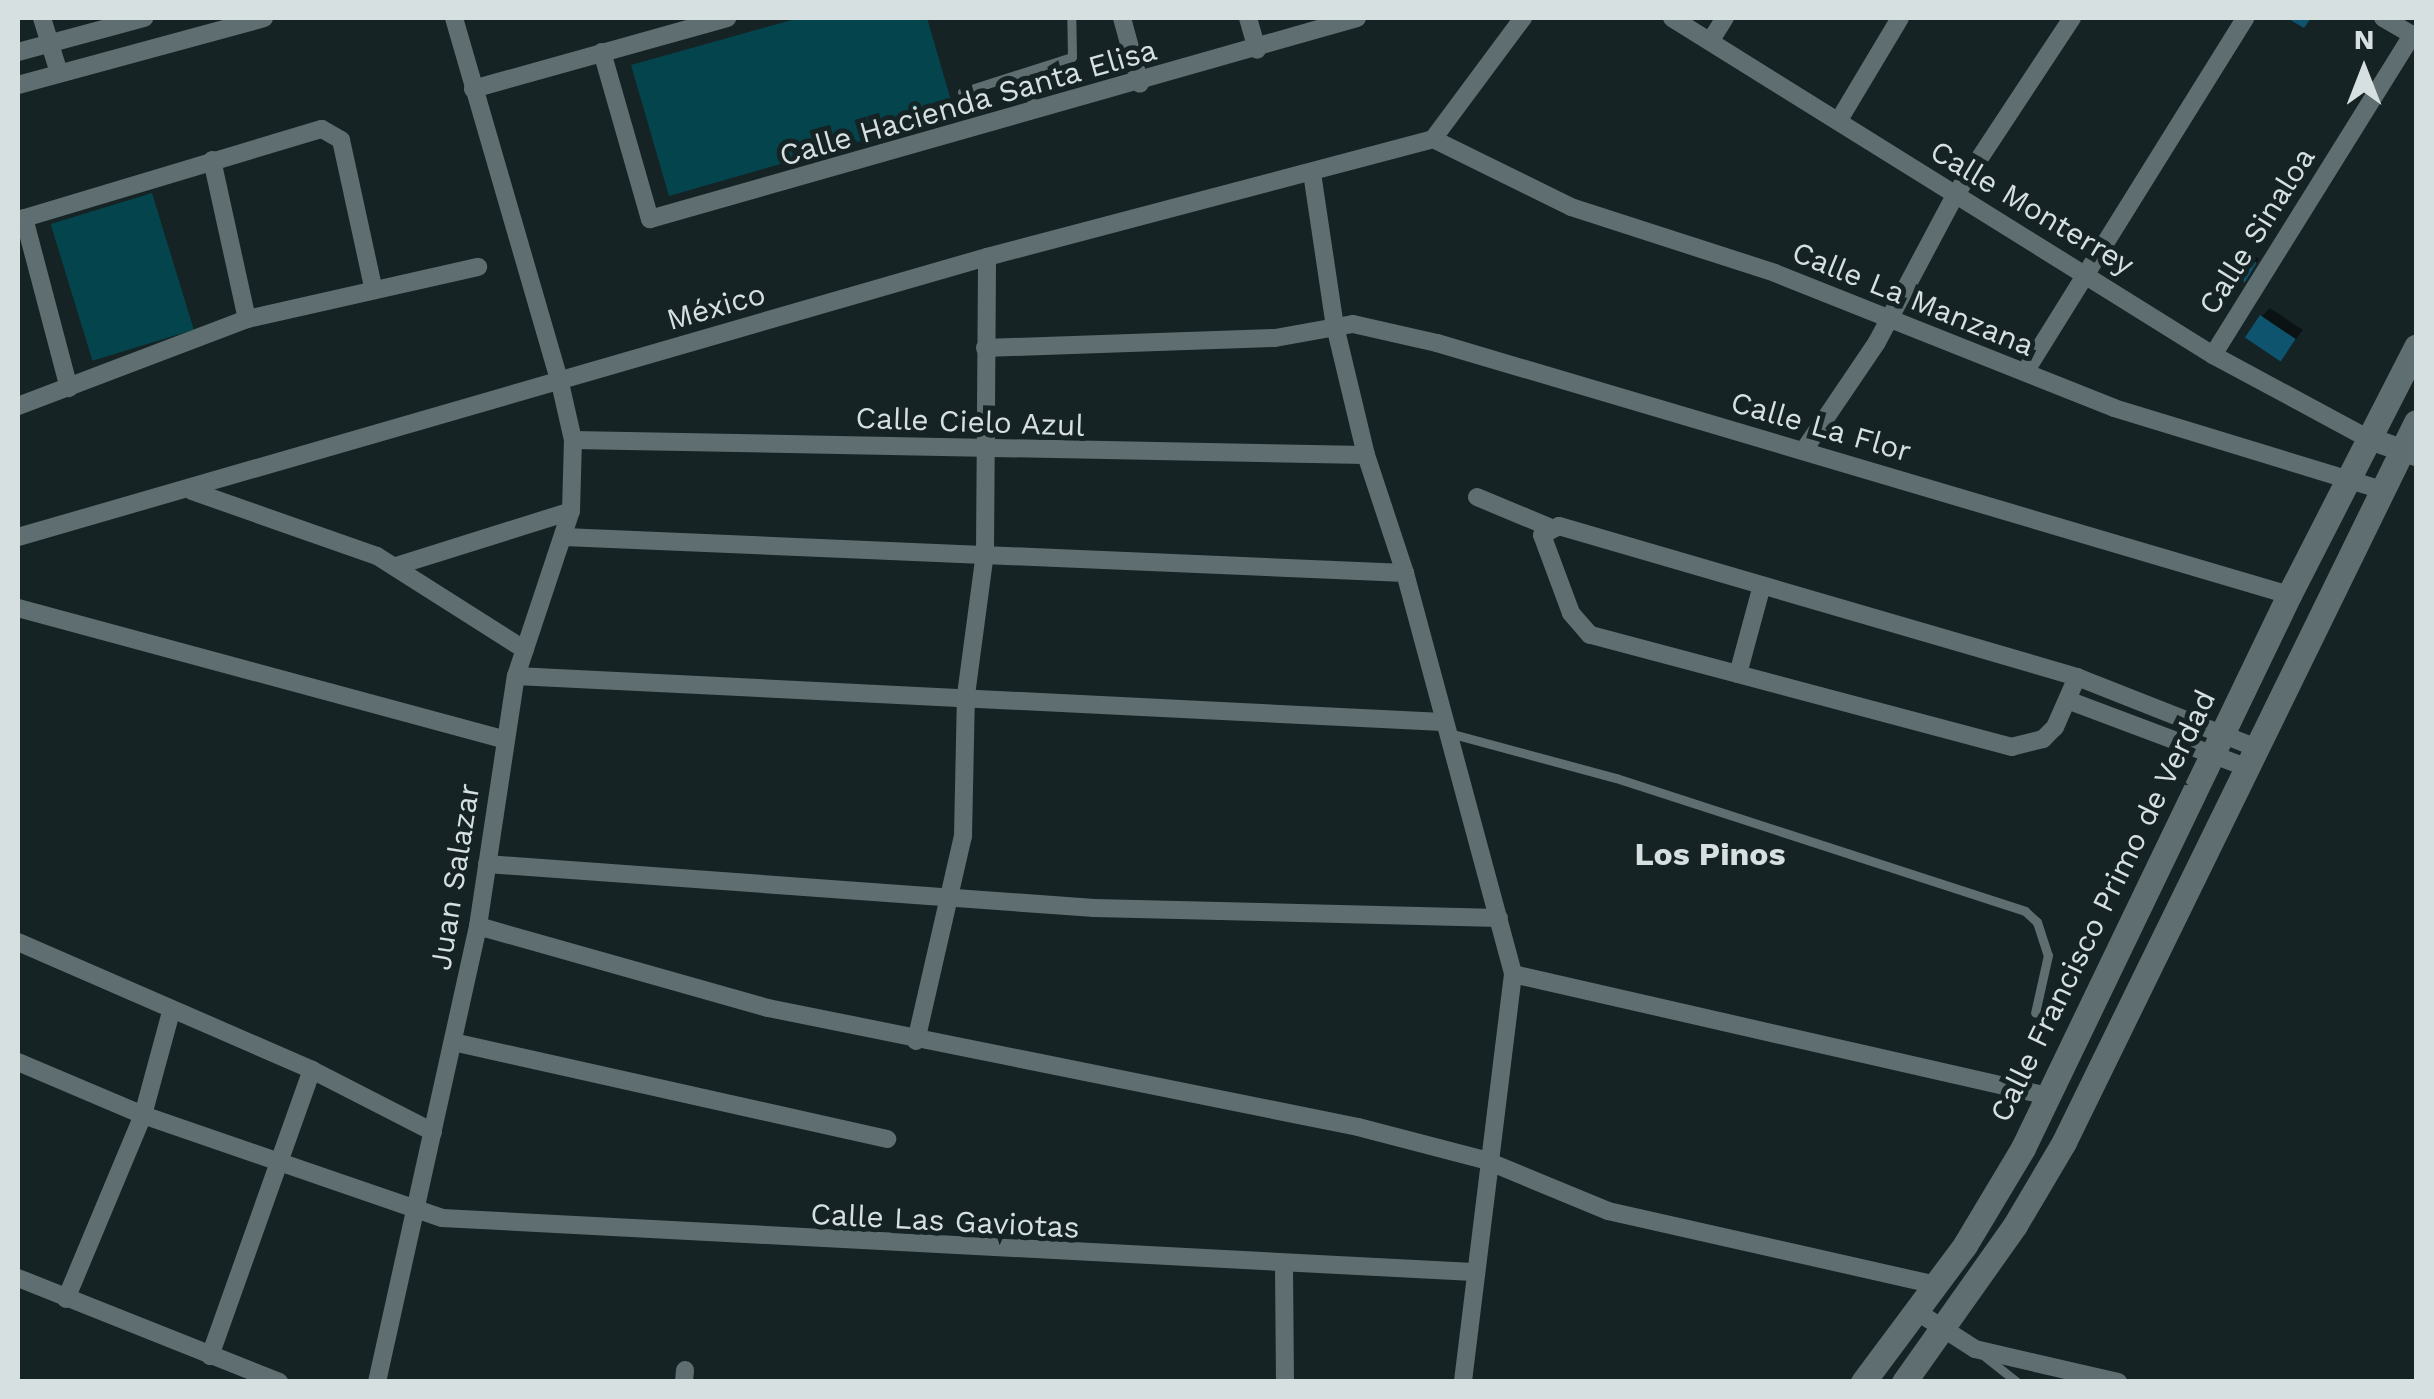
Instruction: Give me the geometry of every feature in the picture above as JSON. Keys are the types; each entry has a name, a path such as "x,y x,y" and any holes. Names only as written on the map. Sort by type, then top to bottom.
{"main road":[{"name":"Calle Francisco Primo de Verdad","path":"1863,1382 1936,1285 2024,1148 2289,595 2416,347"},
{"path":"1904,1382 2041,1185 2382,490 2408,454 2416,422"}],"street":[{"path":"42,18 58,72"},
{"path":"18,52 144,18"},
{"path":"18,85 264,18"},
{"name":"Juan Salazar","path":"377,1382 478,926 516,676 572,511 573,440 560,383 454,18"},
{"path":"473,89 727,18"},
{"path":"1122,18 1140,84"},
{"path":"1248,18 1257,50"},
{"name":"Calle Hacienda Santa Elisa","path":"602,52 650,220 1140,84 1357,18"},
{"path":"1433,139 1523,18"},
{"name":"Calle Monterrey","path":"1672,18 1839,120 1954,197 2084,270 2213,355 2368,438"},
{"path":"1711,40 1725,18"},
{"path":"1839,120 1900,18"},
{"path":"1804,450 1888,317 1954,197 2072,18"},
{"path":"2025,372 2084,270 2245,18"},
{"path":"2383,18 2414,36"},
{"name":"Calle Sinaloa","path":"2213,355 2414,36"},
{"path":"69,388 21,219 322,130 340,140 373,288"},
{"name":"México","path":"18,537 192,491 987,257 1433,139"},
{"name":"Calle La Manzana","path":"1433,139 1571,207 1888,317 2114,408 2382,490"},
{"path":"212,160 247,318"},
{"path":"1312,173 1336,326 1366,455 1405,572 1513,974 1485,1160 1463,1382"},
{"path":"916,1041 963,836 966,695 984,552 987,257"},
{"path":"18,406 247,318 478,267"},
{"name":"Calle La Flor","path":"985,348 1256,340 1336,326 1437,343 2289,595"},
{"path":"2368,438 2408,454"},
{"name":"Calle Cielo Azul","path":"573,440 1366,455"},
{"path":"192,491 396,566 525,650"},
{"path":"1477,496 1549,527 2076,677 2250,757"},
{"path":"396,566 572,511"},
{"path":"1549,527 1542,544 1578,626 1590,636 2012,746 2043,740 2070,701 2076,677"},
{"path":"564,537 1405,572"},
{"path":"1738,674 1762,589"},
{"path":"18,608 504,739"},
{"path":"516,676 966,695 1444,728"},
{"path":"2070,701 2218,743"},
{"path":"486,864 946,899 1499,918"},
{"path":"478,926 768,1008 916,1041 1056,1063 1485,1160 1608,1211 1936,1285"},
{"path":"18,942 312,1070 433,1132"},
{"path":"1513,974 2048,1096"},
{"path":"66,1299 142,1114 172,1012"},
{"path":"453,1042 886,1139"},
{"name":"Calle Las Gaviotas","path":"18,1062 142,1114 282,1160 414,1211 516,1225 1284,1267 1474,1272"},
{"path":"210,1356 312,1070"},
{"path":"1284,1267 1286,1382"},
{"path":"18,1278 279,1382"},
{"path":"1916,1311 1976,1349 2118,1382"}],"lane":[{"path":"962,92 1072,57 1072,18"},
{"path":"1024,74 1036,113"},
{"path":"1444,728 1616,778 2025,911 2037,922 2048,955 2036,1013"},
{"path":"1976,1349 2016,1382"}],"shaded area":[{"path":"799,18 927,18 955,114 669,196 631,65"},
{"path":"152,193 194,330 92,361 51,224"}],"building":[{"path":"2287,18 2311,18 2304,28"},
{"path":"2242,254 2257,263 2245,282 2230,274"},
{"path":"2260,315 2296,339 2281,361 2245,337"}],"district":[{"name":"Los Pinos","path":"1710,854"}]}
